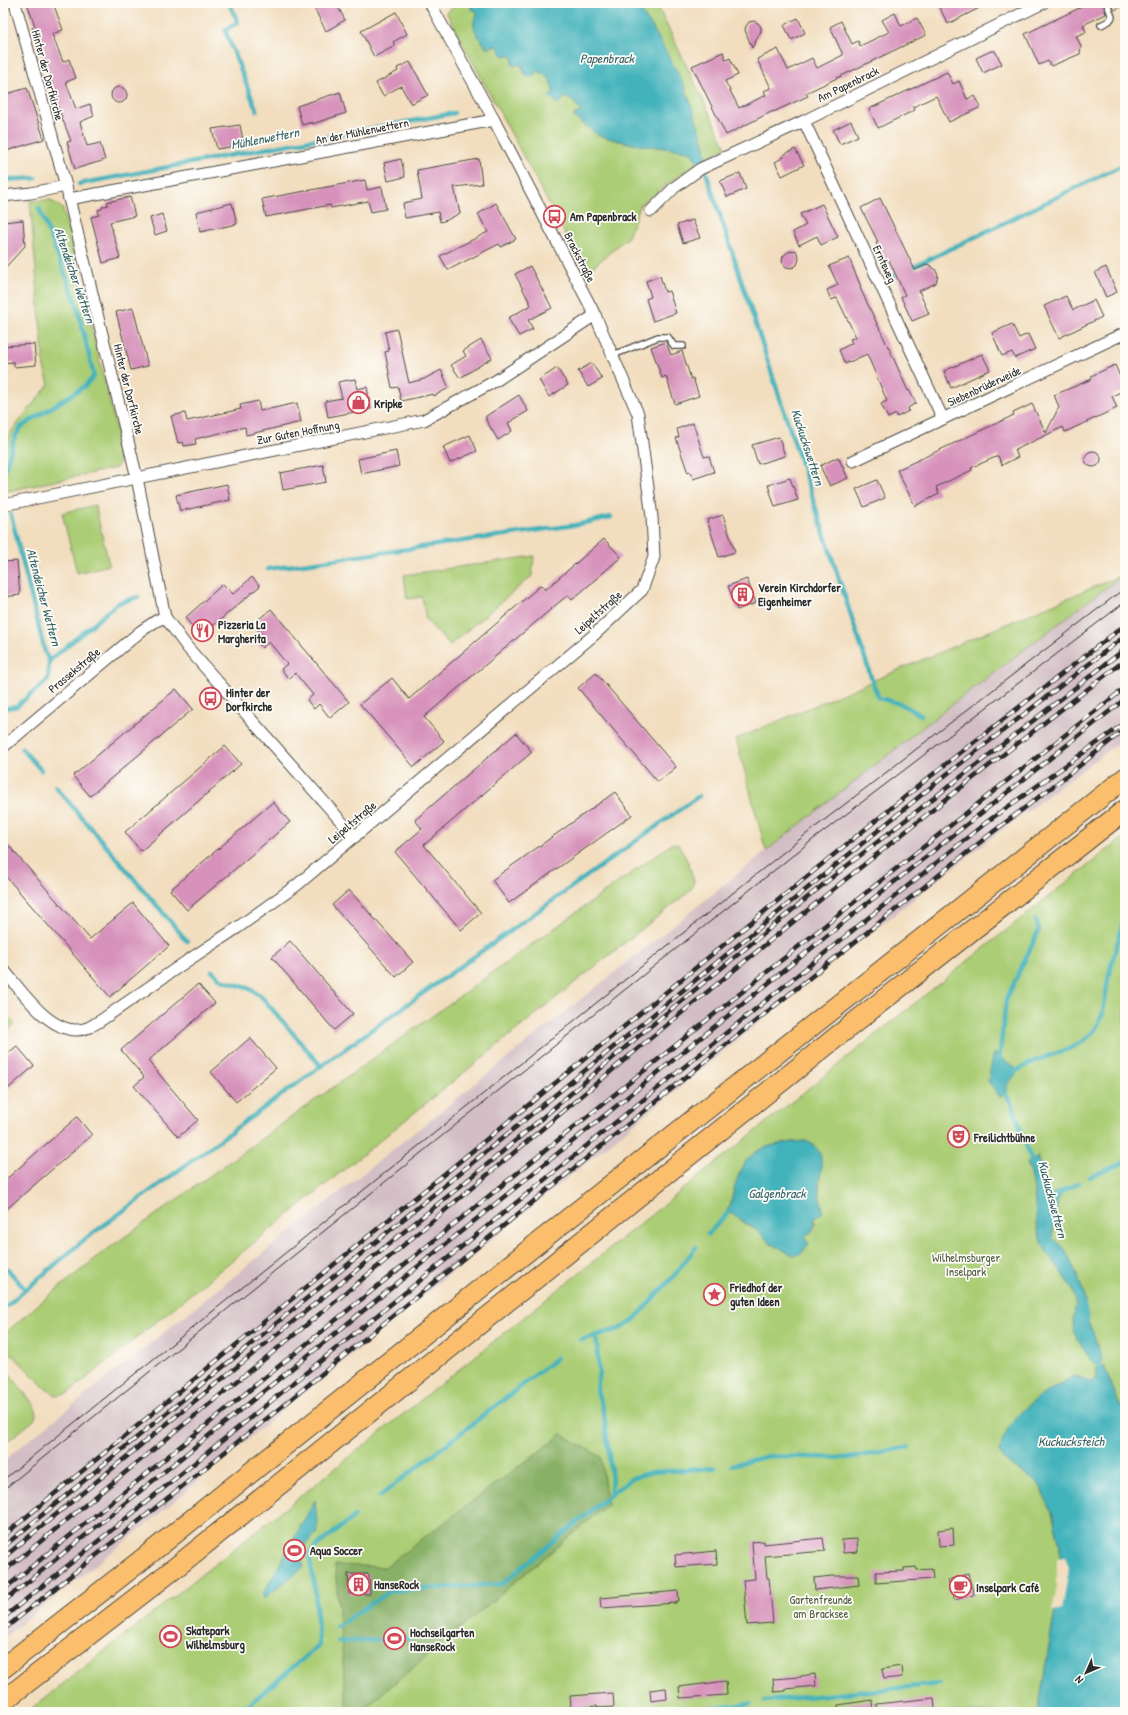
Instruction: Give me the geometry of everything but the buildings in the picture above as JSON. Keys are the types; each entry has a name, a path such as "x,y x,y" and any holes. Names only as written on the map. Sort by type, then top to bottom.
{"highway":[{"path":"3,1668 145,1557 1125,778"},
{"path":"3,1701 170,1572 859,1019 1125,810"}],"street":[{"name":"Hinter der Dorfkirche","path":"15,3 66,186 137,478 164,617 192,653 355,837"},
{"name":"Brackstraße","path":"430,3 494,120 595,315 613,355 638,414 652,517"},
{"name":"Am Papenbrack","path":"651,211 675,187 704,167 804,120 1043,3"},
{"name":"An der Mühlenwettern","path":"69,199 494,120"},
{"name":"Ernteweg","path":"804,120 943,419"},
{"path":"3,196 31,193 66,186"},
{"name":"Zur Guten Hoffnung","path":"3,505 424,420 497,380 595,315"},
{"name":"Siebenbrüderweide","path":"853,461 1125,334"},
{"name":"Leipeltstraße","path":"3,969 52,1023 70,1030 86,1029 237,928 297,885 355,837 595,634 642,590 654,557 652,517"},
{"name":"Prassekstraße","path":"3,748 141,631 164,617"}],"lane":[{"path":"1101,25 1109,21 1112,17 1107,3"},
{"path":"613,355 658,337 668,337 674,346 684,346"}],"shaded area":[{"path":"1125,574 1125,738 986,842 805,985 290,1404 147,1524 3,1638 3,1461 950,706"}],"green space":[{"path":"461,3 471,3 471,9 476,11 478,14 482,42 487,48 492,48 494,45 513,58 512,63 515,66 517,64 522,66 523,70 535,74 537,70 549,78 554,93 549,96 560,101 566,97 576,104 581,111 573,116 599,136 633,144 690,151 698,162 641,204 628,237 586,273 446,12"},
{"path":"635,3 656,3 726,147 706,158 705,146 653,28"},
{"path":"51,200 63,209 123,457 116,468 3,492 3,442 49,384 44,367 30,201"},
{"path":"95,505 109,565 77,573 62,513"},
{"path":"534,556 532,576 450,645 426,620 422,597 407,599 404,575"},
{"path":"1124,574 950,706 766,851 736,739"},
{"name":"Wilhelmsburger Inselpark","path":"1125,836 1125,1412 1120,1406 1104,1366 1097,1368 1097,1378 1091,1382 1074,1376 1034,1401 1020,1413 1005,1461 1035,1481 1041,1489 1052,1512 1060,1546 1059,1587 1038,1712 27,1712 303,1494","holes":["806,1141 821,1172 819,1198 823,1209 822,1213 814,1219 816,1224 804,1236 805,1238 793,1255 771,1244 758,1231 747,1225 727,1209 730,1206 735,1188 745,1163 752,1155 761,1149 773,1145"]},
{"path":"673,843 679,845 689,864 694,882 690,891 67,1394 56,1395 46,1389 3,1345 3,1335 41,1302 101,1254"},
{"path":"3,1012 15,1024 3,1036"},
{"path":"3,1365 33,1404 37,1413 34,1420 3,1445"},
{"name":"Hochseilgarten HanseRock","path":"562,1434 601,1457 607,1505 360,1712 347,1712 335,1565 385,1567"}],"water":[{"name":"Papenbrack","path":"471,3 635,3 653,28 685,86 705,146 706,158 698,162 690,151 633,144 599,136 573,116 581,111 576,104 566,97 558,104 549,96 554,93 549,78 537,70 535,76 529,77 525,74 522,66 517,64 514,67 512,63 513,58 509,55 504,56 499,48 494,45 487,48 474,27 475,18 478,14 476,11 471,9"},
{"path":"994,1053 1015,1067 1017,1073 1007,1085 1007,1090 1000,1097 988,1081"},
{"name":"Galgenbrack","path":"806,1141 814,1145 821,1156 822,1163 819,1191 822,1213 814,1219 815,1225 810,1233 804,1236 809,1243 801,1254 793,1255 771,1244 758,1231 729,1212 727,1209 730,1206 739,1174 745,1163 752,1155 761,1149 773,1145"},
{"path":"1038,1157 1042,1170 1042,1184 1045,1192 1050,1195 1059,1191 1062,1194 1058,1199 1052,1237 1065,1249 1084,1293 1087,1320 1093,1332 1103,1362 1096,1365 1078,1340 1074,1329 1073,1323 1075,1301 1073,1291 1044,1248 1038,1231 1033,1182 1027,1163"},
{"name":"Kuckucksteich","path":"1104,1366 1120,1406 1125,1412 1125,1712 1038,1712 1059,1587 1060,1546 1052,1512 1041,1489 1035,1481 1005,1461 999,1452 1003,1438 1010,1426 1028,1406 1050,1390 1074,1376 1091,1382 1097,1378 1097,1368"},
{"name":"Aqua Soccer","path":"315,1500 318,1533 304,1547 302,1562 304,1567 263,1599 263,1594"}],"pier":[{"path":"1065,1557 1069,1568 1062,1610 1052,1611 1057,1587 1057,1558"}],"waterway":[{"path":"229,3 238,22 225,30 257,111"},
{"name":"Mühlenwettern","path":"79,184 454,113"},
{"name":"Kuckuckswettern","path":"702,160 874,686 879,698 901,704 921,715"},
{"path":"909,269 1125,164"},
{"name":"Mühlenwettern","path":"3,180 36,178"},
{"name":"Altendeicher Wettern","path":"3,475 15,437 21,427 85,386 94,376 76,302 39,208"},
{"path":"891,277 900,273"},
{"name":"Altendeicher Wettern","path":"11,515 45,652 49,661"},
{"path":"268,569 575,525 611,517"},
{"path":"3,709 17,706 48,680 49,661 118,603 138,597"},
{"path":"22,749 41,770"},
{"path":"55,786 187,941"},
{"path":"3,1309 85,1239 321,1066 699,796"},
{"path":"1016,1071 1035,1061 1071,1048 1084,1040 1095,1029 1102,1015 1107,983 1125,916"},
{"name":"Kuckuckswettern","path":"999,1061 1006,1000 1039,930 1036,920"},
{"path":"212,971 222,980 248,988 260,995 321,1066"},
{"name":"Kuckuckswettern","path":"1002,1089 1012,1104 1033,1165"},
{"path":"1090,1177 1125,1162"},
{"path":"1055,1195 1078,1183"},
{"path":"708,1234 729,1212"},
{"path":"580,1340 619,1329 632,1322 673,1277 696,1247"},
{"path":"3,1264 25,1289"},
{"name":"Kuckuckswettern","path":"1084,1305 1087,1321"},
{"path":"596,1335 599,1372 597,1390 604,1414 612,1480 610,1495"},
{"path":"380,1496 557,1358"},
{"name":"Kuckuckswettern","path":"1097,1358 1100,1367"},
{"path":"732,1465 769,1456 849,1458 909,1447"},
{"path":"336,1627 390,1591 502,1584 632,1478 652,1472 715,1468"},
{"path":"240,1712 319,1645 315,1590 309,1554 318,1545 355,1516"},
{"path":"338,1642 410,1638"},
{"path":"764,1701 940,1684"},
{"path":"680,1712 750,1704"}],"tram line":[{"path":"3,1480 805,835 1125,588"},
{"path":"3,1490 811,841 1125,602"}],"railway":[{"path":"3,1536 821,865 942,767 1125,625"},
{"path":"3,1547 947,774 1125,636"},
{"path":"3,1558 495,1158 641,1034 835,875 1125,649"},
{"path":"3,1572 381,1264 647,1041 841,883 1125,660"},
{"path":"3,1590 702,1024 1125,688"},
{"path":"3,1602 860,909 1125,699"},
{"path":"3,1618 988,821 1125,723"},
{"path":"3,1630 280,1408 718,1051 1125,729"}],"place":[{"name":"Am Papenbrack","path":"554,216"},
{"name":"Kripke","path":"359,403"},
{"name":"Verein Kirchdorfer Eigenheimer","path":"742,594"},
{"name":"Pizzeria La Margherita","path":"203,631"},
{"name":"Hinter der Dorfkirche","path":"211,699"},
{"name":"Freilichtbühne","path":"959,1137"},
{"name":"Friedhof der guten Ideen","path":"714,1294"},
{"name":"Aqua Soccer","path":"295,1550"},
{"name":"HanseRock","path":"359,1584"},
{"name":"Inselpark Café","path":"961,1587"},
{"name":"Skatepark Wilhelmsburg","path":"170,1637"},
{"name":"Hochseilgarten HanseRock","path":"394,1639"}],"park label":[{"name":"Gartenfreunde am Bracksee","path":"821,1606"}]}
